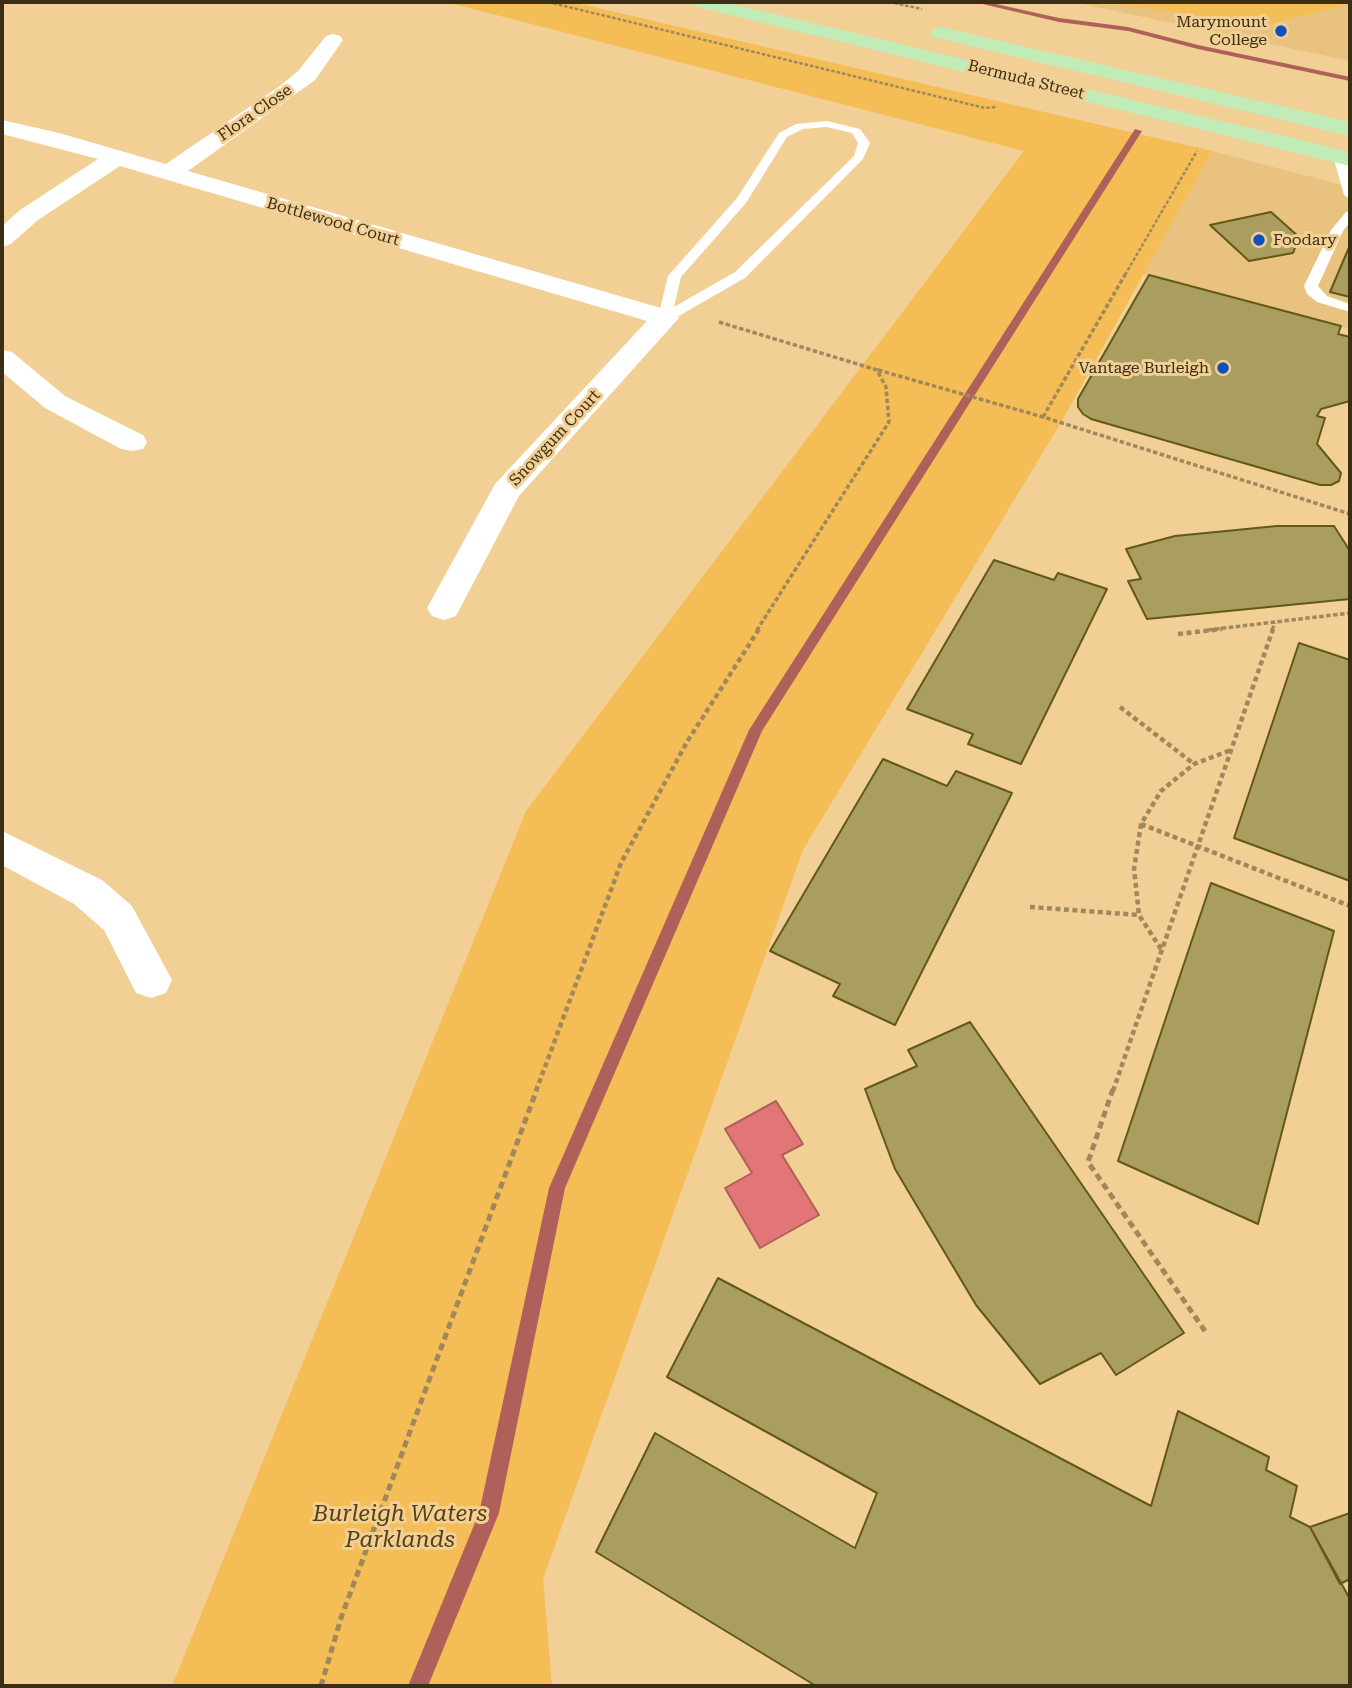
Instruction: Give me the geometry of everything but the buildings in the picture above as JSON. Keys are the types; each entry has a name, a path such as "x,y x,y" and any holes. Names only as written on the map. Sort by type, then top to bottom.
{"main road":[{"name":"Bermuda Street","path":"701,2 1344,158"},
{"name":"Bermuda Street","path":"923,29 1350,129"}],"street":[{"name":"Flora Close","path":"167,174 298,83 322,58 333,40"},
{"name":"Bottlewood Court","path":"2,127 51,138 114,159 665,318"},
{"path":"2,239 29,215 114,159"},
{"name":"Snowgum Court","path":"444,608 506,491 665,318"},
{"path":"2,358 55,402 132,442"},
{"path":"2,846 88,892 118,918 151,979"}],"lane":[{"path":"827,124 856,131 864,143 859,157 740,275 665,318 675,276 742,200 783,135 800,126 827,124"},
{"path":"1344,158 1350,195"},
{"path":"1350,215 1312,291 1322,299 1350,308"}],"path":[{"path":"1043,417 1203,142"},
{"path":"665,318 704,318 1043,417 1350,514"},
{"path":"321,1686 341,1618 621,863 687,742 889,422 886,387 877,370"},
{"path":"1178,634 1350,613"},
{"path":"1205,1331 1088,1162 1275,623"},
{"path":"1120,707 1194,764"},
{"path":"1161,949 1139,915 1134,869 1141,824 1161,791 1194,764 1231,750"},
{"path":"1141,824 1350,906"},
{"path":"1030,907 1139,915"}],"shaded area":[{"name":"Marymount College","path":"1073,2 1350,2 1350,61"},
{"path":"1212,151 1350,187 1350,329 1143,274"},
{"path":"776,1101 803,1144 782,1155 819,1215 760,1248 725,1188 752,1173 725,1129"}],"green space":[{"name":"Burleigh Waters Parklands","path":"446,2 572,2 1212,151 1063,419 803,850 543,1579 552,1686 172,1686 526,811 1024,151"},
{"path":"1103,2 1350,2 1350,4 1266,25"}],"waterway":[{"path":"978,2 1059,20 1128,29 1198,47 1350,79"},
{"path":"418,1686 489,1513 557,1188 756,730 1138,131"}],"place":[{"name":"Marymount College","path":"1281,31"},
{"name":"Foodary","path":"1259,240"},
{"name":"Vantage Burleigh","path":"1223,368"}]}
